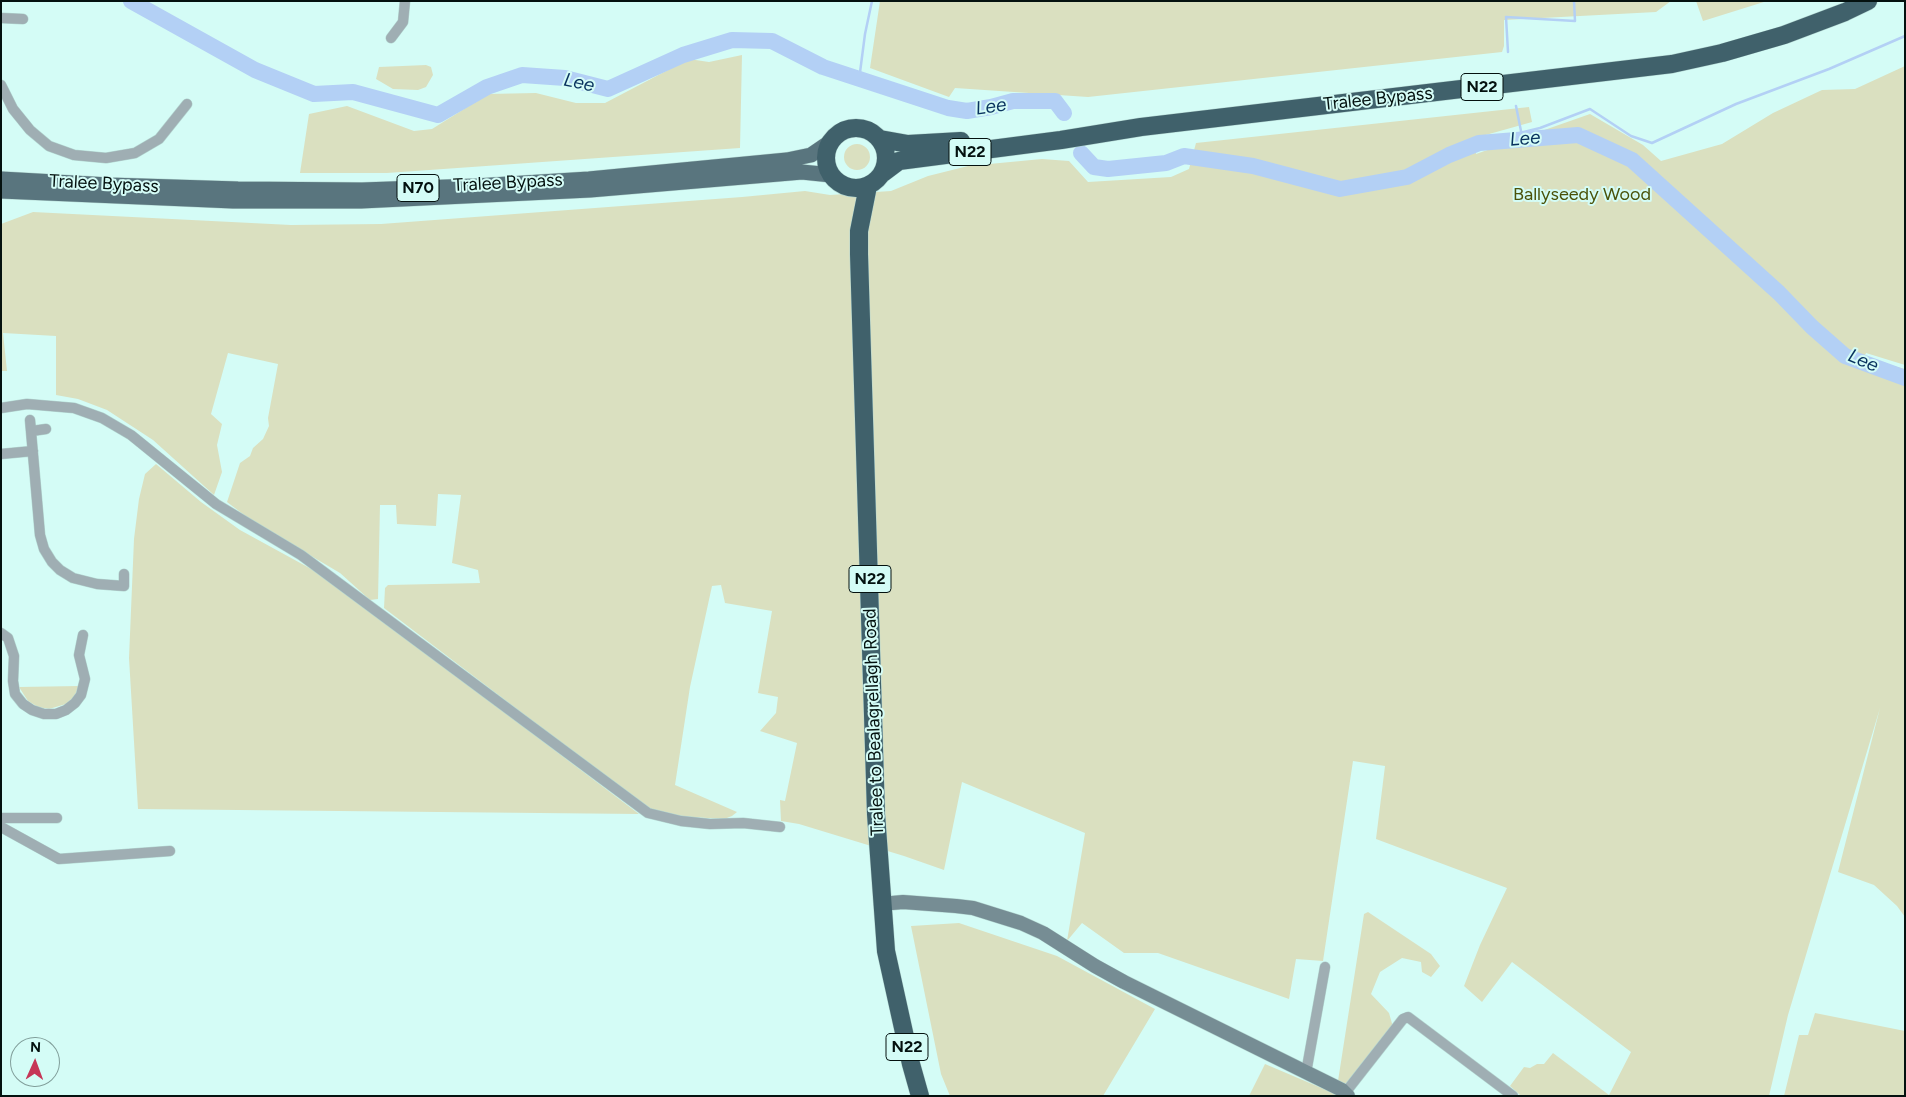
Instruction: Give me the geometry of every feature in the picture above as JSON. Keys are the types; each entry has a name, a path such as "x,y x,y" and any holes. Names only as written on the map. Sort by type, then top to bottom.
{"highway":[{"name":"Tralee Bypass","path":"883,173 899,161 1086,130 1146,116 1668,54 1780,24 1841,1"},
{"name":"Tralee Bypass","path":"1086,130 1179,122 1672,64 1722,53 1784,35 1846,12 1868,1"},
{"name":"N22","path":"830,142 844,131 852,128 872,132 880,139"},
{"name":"Tralee Bypass","path":"880,139 908,144 933,144 1058,135"},
{"path":"880,139 887,155 883,173"},
{"path":"830,142 826,159 831,175 846,187 861,188 868,186"},
{"name":"N22","path":"868,186 878,180 883,173"},
{"name":"Tralee to Bealagrellagh Road","path":"868,186 859,231 859,254 876,814 881,904 886,951 920,1096"},
{"name":"Tralee to Bealagrellagh Road","path":"846,187 853,212 859,254"}],"main road":[{"name":"Tralee Bypass","path":"1,179 238,190 362,190 476,186 589,179 787,160 811,155 830,142"},
{"name":"Tralee Bypass","path":"1,191 223,201 361,201 590,190 802,172 831,175"}],"street":[{"path":"391,38 403,22 405,1"},
{"path":"1,18 23,19"},
{"path":"1,85 13,109 30,130 49,146 74,155 106,158 135,152 159,139 187,104"},
{"path":"1,408 27,404 74,408 102,418 131,435 216,504 301,555 648,813 681,821 710,824 743,822 780,827"},
{"path":"46,429 31,425 40,535 44,549 52,562 60,570 73,578 98,584 124,586 124,574"},
{"path":"1,454 33,451"},
{"path":"1,634 8,638 14,656 13,681 15,694 23,704 32,710 44,714 56,714 66,710 75,703 80,695 85,678 79,654 83,635"},
{"path":"1,818 57,818"},
{"path":"1,827 59,859 170,851"},
{"path":"881,904 903,902 973,908 1021,923 1043,933 1124,982 1346,1094 1403,1019 1408,1017 1513,1096"},
{"path":"1306,1073 1325,967"}],"green space":[{"path":"880,1 1671,1 1656,12 1504,20 1504,46 1502,52 1088,97 955,88 949,97 870,68"},
{"path":"1696,1 1767,1 1703,21"},
{"path":"742,55 740,148 387,173 300,173 309,114 347,106 414,131 432,129 488,94 536,93 576,103 605,103 689,59 709,62"},
{"path":"426,65 431,67 433,75 426,87 418,90 393,89 376,79 379,67"},
{"name":"Ballyseedy Wood","path":"1905,66 1905,365 1866,353 1864,358 1905,369 1905,917 1897,906 1874,885 1838,872 1880,708 1788,1015 1769,1096 1521,1096 1510,1086 1524,1067 1530,1068 1537,1064 1544,1064 1553,1053 1609,1095 1631,1052 1512,962 1482,1002 1464,986 1480,945 1507,888 1376,839 1385,766 1353,761 1323,961 1296,959 1289,999 1158,953 1124,953 1082,923 1067,941 1085,833 962,782 944,870 799,824 781,821 780,800 785,801 797,743 760,731 776,713 778,697 758,693 772,611 725,603 721,585 712,586 690,687 675,785 737,812 724,819 675,816 647,808 384,608 385,588 388,585 480,583 478,570 452,563 461,495 438,494 436,526 397,524 396,505 380,505 378,599 370,600 340,573 252,521 227,502 240,463 250,456 253,448 263,439 269,426 268,418 278,364 228,353 211,414 222,424 217,445 222,472 214,495 153,440 107,410 78,399 56,395 56,336 3,333 7,371 1,371 1,224 33,212 291,225 381,224 805,191 830,195 891,191 928,176 968,166 1042,159 1069,161 1088,182 1171,177 1189,169 1196,143 1529,107 1532,122 1475,138 1476,154 1590,114 1643,145 1661,161 1722,144 1773,113 1822,90 1855,89"},
{"path":"857,144 866,148 870,157 866,166 857,170 848,166 844,157 848,148"},
{"path":"156,464 201,502 240,530 324,576 639,814 138,809 129,658 134,539 139,499 145,474"},
{"path":"79,686 74,697 66,704 49,709 38,707 28,701 19,687"},
{"path":"1368,912 1431,954 1440,966 1431,977 1422,972 1421,962 1402,958 1380,972 1371,994 1389,1013 1393,1027 1354,1079 1344,1084 1338,1081 1364,914"},
{"path":"959,923 1057,956 1155,1009 1103,1096 950,1096 941,1074 911,926"},
{"path":"1815,1013 1905,1031 1905,1096 1784,1096 1799,1035 1808,1035"},
{"path":"1265,1064 1338,1095 1339,1096 1249,1096"}],"waterway":[{"name":"Lee","path":"131,1 255,70 314,94 353,92 438,115 487,87 522,75 565,78 608,89 683,55 732,40 772,41 823,67 948,108 967,111 1013,101 1055,101 1064,113"},
{"path":"859,80 865,34 872,1"},
{"path":"1508,52 1506,17 1575,21 1574,1"},
{"path":"1479,143 1540,128 1590,109 1631,136 1652,143 1736,104 1829,69 1905,36"},
{"path":"1516,106 1521,131"},
{"name":"Lee","path":"1081,153 1094,167 1108,169 1166,163 1184,156 1253,166 1340,189 1407,177 1449,155 1479,143 1578,135 1632,160 1779,293 1812,327 1845,356 1905,378"}]}
